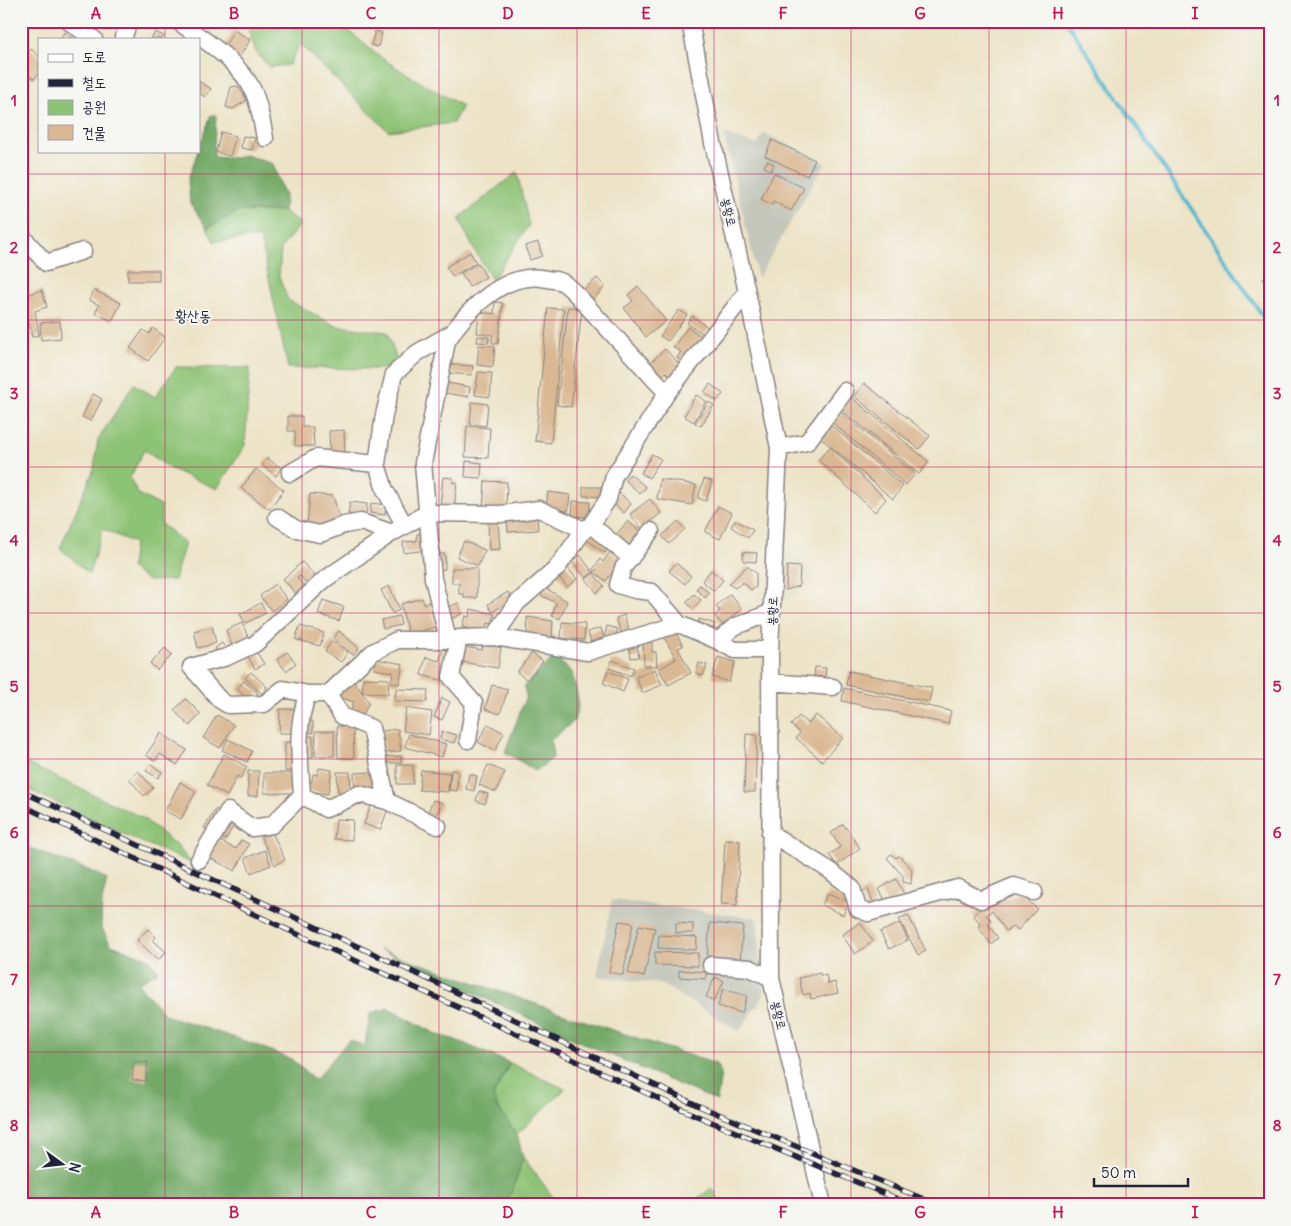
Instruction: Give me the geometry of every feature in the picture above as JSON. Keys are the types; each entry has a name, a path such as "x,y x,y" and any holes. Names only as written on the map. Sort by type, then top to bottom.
{"street":[{"path":"68,21 93,38"},
{"path":"124,38 129,21"},
{"path":"177,21 242,71 254,91 261,114 265,138"},
{"name":"봉황로","path":"690,21 713,143 747,292 779,448 770,650 771,978 823,1205"},
{"path":"21,235 46,263 83,250"},
{"path":"468,740 474,703 450,677 454,639 433,578 424,463 447,341 457,325 485,298 504,284 520,278 541,277 562,282 580,298 667,393"},
{"path":"494,637 517,603 556,569 587,528 608,498 614,476 667,393 747,292"},
{"path":"399,529 377,464 384,415 394,374 417,352 452,333"},
{"path":"779,448 807,442 845,392"},
{"path":"290,473 316,458 377,464"},
{"path":"631,558 587,528 538,509 501,514 427,513 399,529 324,580 255,644 227,657 191,667 220,700 228,705 264,704 283,689 308,694 328,694 373,652 397,640 494,637 588,652 678,624"},
{"path":"277,517 296,529 320,534 344,524 361,522 399,529"},
{"path":"651,531 623,568 618,585 652,592 678,624 735,650 770,650"},
{"path":"718,641 734,626 772,612"},
{"path":"771,682 833,687"},
{"path":"199,860 228,811 252,828 272,825 302,795 299,746 304,705 308,694"},
{"path":"328,694 342,716 371,728 387,801"},
{"path":"302,795 326,809 359,794 387,801 438,826"},
{"path":"770,833 829,870 852,888 858,909 868,913 958,888 982,900 1014,886 1034,892"},
{"path":"710,965 750,968 771,978"}],"shaded area":[{"path":"764,133 825,163 758,278 724,134 757,145"},
{"path":"786,550 818,575 784,603"},
{"path":"612,900 757,918 764,995 739,1031 661,984 597,976"}],"green space":[{"path":"252,21 341,21 354,35 382,58 462,106 453,123 388,131 300,44 289,65 269,67 256,52 248,29"},
{"path":"211,115 216,115 214,157 236,158 245,155 273,164 285,196 284,211 239,211 207,228 190,203 188,179 198,152 200,152 200,146"},
{"path":"517,172 529,225 492,280 472,246 459,218"},
{"path":"239,211 284,211 301,224 281,248 279,277 288,300 336,326 387,332 397,360 384,369 288,368 260,237 214,242 207,228"},
{"path":"176,367 250,368 245,445 217,489 171,469 144,450 130,478 138,494 161,506 161,524 185,543 174,580 149,581 131,569 134,543 103,529 89,574 60,548 94,469 98,439 134,384 155,397"},
{"path":"554,657 572,672 579,703 574,721 551,740 553,758 536,771 505,752 526,696 524,686"},
{"path":"21,761 143,818 177,846 191,863 21,786"},
{"path":"27,847 107,879 102,901 101,926 111,945 150,959 158,971 138,983 165,1015 251,1043 291,1059 315,1080 349,1040 365,1046 370,1013 389,1008 438,1035 456,1040 510,1063 493,1096 498,1108 517,1134 523,1157 513,1190 501,1205 21,1205 21,854"},
{"path":"379,949 567,1015 716,1064 721,1073 717,1101 576,1040"},
{"path":"510,1063 565,1089 517,1134 498,1108 493,1096"},
{"path":"523,1157 559,1205 501,1205 513,1190"},
{"path":"712,1188 722,1205 688,1205"}],"building":[{"path":"104,21 123,21 121,30 103,25"},
{"path":"219,21 232,21 228,27"},
{"path":"234,30 250,40 237,61 221,52"},
{"path":"375,31 382,33 378,47 371,45"},
{"path":"64,32 73,38 61,38"},
{"path":"155,32 164,36 163,38 152,38"},
{"path":"31,49 38,55 38,74 34,79 21,70 21,62"},
{"path":"200,82 211,89 205,97 200,94"},
{"path":"238,86 247,100 233,109 226,107 231,87"},
{"path":"221,132 236,136 230,156 216,152"},
{"path":"243,136 255,138 252,150 241,148"},
{"path":"772,140 815,160 807,176 765,156"},
{"path":"767,161 774,164 771,171 764,167"},
{"path":"774,173 804,188 791,211 773,201 772,205 761,199"},
{"path":"538,242 542,256 530,260 525,246"},
{"path":"470,252 476,262 453,277 446,267"},
{"path":"478,263 486,277 469,287 461,273"},
{"path":"128,270 159,270 159,281 128,281"},
{"path":"1270,273 1270,288 1263,279"},
{"path":"597,278 605,287 591,301 582,291"},
{"path":"638,286 666,321 646,337 624,308 633,301 628,295"},
{"path":"42,290 47,307 35,311 39,335 32,337 23,296"},
{"path":"94,290 121,303 112,321 95,313 99,305 89,300"},
{"path":"495,302 503,303 498,344 492,343 493,335 477,333 479,312 494,314"},
{"path":"568,307 582,308 571,407 557,405"},
{"path":"548,308 564,309 551,443 535,441"},
{"path":"679,310 687,315 668,341 660,336"},
{"path":"692,316 709,328 704,335 687,323"},
{"path":"60,321 61,338 41,340 40,323"},
{"path":"688,327 702,337 684,363 677,358 681,352 673,347"},
{"path":"153,328 165,337 148,361 130,348 143,330 149,334"},
{"path":"478,336 489,337 488,343 477,342"},
{"path":"479,345 495,346 493,367 477,365"},
{"path":"665,349 682,367 671,377 666,372 660,378 648,365"},
{"path":"447,364 473,366 472,375 446,373"},
{"path":"478,372 492,373 490,397 475,395"},
{"path":"447,383 470,387 468,397 445,393"},
{"path":"864,383 930,436 919,449 854,396"},
{"path":"710,384 723,394 717,401 704,392"},
{"path":"93,394 102,399 91,421 82,417"},
{"path":"696,395 706,401 694,422 684,416"},
{"path":"851,397 929,462 919,474 841,409"},
{"path":"472,402 488,404 486,426 470,424"},
{"path":"708,402 714,405 701,426 695,423"},
{"path":"839,410 915,474 906,485 830,421"},
{"path":"288,416 302,416 302,427 313,427 314,446 295,446 295,431 288,431"},
{"path":"827,422 903,486 893,499 816,434"},
{"path":"467,426 490,428 488,458 465,457"},
{"path":"344,430 345,454 330,455 329,431"},
{"path":"830,447 886,499 875,512 818,460"},
{"path":"652,454 661,459 649,478 641,473"},
{"path":"267,458 281,468 276,476 262,465"},
{"path":"466,461 482,463 481,478 465,477"},
{"path":"256,469 284,490 269,509 241,488"},
{"path":"630,474 646,487 640,494 625,480"},
{"path":"443,477 453,478 453,483 457,482 454,509 440,507"},
{"path":"660,479 696,485 692,505 657,499"},
{"path":"704,479 712,481 706,501 698,498"},
{"path":"485,481 507,482 506,511 483,510"},
{"path":"583,487 605,487 605,497 583,496"},
{"path":"548,492 570,495 568,511 546,508"},
{"path":"620,493 631,504 624,513 612,502"},
{"path":"310,494 333,496 341,523 330,526 307,525"},
{"path":"650,499 661,513 642,529 630,514"},
{"path":"573,501 590,502 589,517 572,516"},
{"path":"350,502 367,504 366,516 348,514"},
{"path":"371,503 386,505 385,515 370,513"},
{"path":"718,506 732,513 720,539 705,532"},
{"path":"537,517 538,530 508,532 507,519"},
{"path":"498,520 500,549 489,550 488,521"},
{"path":"735,520 753,530 748,538 731,527"},
{"path":"628,521 642,533 627,551 612,539"},
{"path":"678,521 685,529 669,544 662,536"},
{"path":"424,533 426,550 404,553 403,542 417,541 417,534"},
{"path":"592,533 610,545 605,553 587,540"},
{"path":"464,541 485,550 478,566 457,557"},
{"path":"610,552 621,559 606,581 594,572 597,569 586,578 572,561 580,555 592,571 600,559 603,562"},
{"path":"743,552 757,553 756,562 743,561"},
{"path":"435,554 445,554 445,569 436,570"},
{"path":"302,562 319,580 311,588 300,576 297,578 305,587 297,595 283,579"},
{"path":"676,563 691,576 685,584 669,571"},
{"path":"566,566 577,579 567,587 557,574"},
{"path":"747,566 756,573 756,587 751,590 743,582 735,588 729,584"},
{"path":"787,566 800,567 799,586 786,590"},
{"path":"452,568 477,568 477,598 464,598 464,594 459,594 459,583 452,583"},
{"path":"711,570 723,580 714,591 702,581"},
{"path":"593,573 604,586 597,593 586,579"},
{"path":"275,584 287,599 272,611 260,596"},
{"path":"700,585 709,593 705,598 696,589"},
{"path":"389,586 400,610 392,613 381,590"},
{"path":"545,588 567,601 560,619 552,616 556,603 541,595"},
{"path":"508,592 512,600 492,612 488,604"},
{"path":"694,594 701,600 693,609 686,602"},
{"path":"730,594 742,609 723,625 715,616 720,611 716,606"},
{"path":"422,598 424,604 430,602 436,627 408,634 401,604"},
{"path":"323,600 344,607 339,621 318,614"},
{"path":"261,603 266,613 245,623 240,614"},
{"path":"458,603 462,614 448,620 444,609"},
{"path":"471,609 495,614 492,624 488,623 486,632 462,627 465,616 469,617"},
{"path":"624,615 631,635 623,638 616,618"},
{"path":"399,616 401,625 383,629 381,620"},
{"path":"527,617 553,621 552,636 556,637 556,643 528,638"},
{"path":"699,619 715,624 712,633 697,628"},
{"path":"562,622 585,624 584,640 561,638"},
{"path":"242,623 250,641 233,648 226,630"},
{"path":"212,626 216,643 198,648 194,631"},
{"path":"300,626 324,633 320,646 295,639"},
{"path":"607,626 618,629 614,640 604,638"},
{"path":"601,628 605,642 592,645 588,632"},
{"path":"674,629 683,646 678,648 691,673 668,685 659,669 676,659 663,635"},
{"path":"339,631 359,648 353,655 333,638"},
{"path":"332,641 348,652 341,662 325,651"},
{"path":"643,642 652,642 652,652 656,652 657,666 644,666"},
{"path":"222,643 227,651 220,656 215,648"},
{"path":"483,645 501,647 498,668 461,662 463,647 482,650"},
{"path":"637,645 639,657 631,658 629,646"},
{"path":"165,648 172,655 157,670 150,663"},
{"path":"254,648 264,664 255,669 246,653"},
{"path":"443,649 453,652 445,681 421,675 426,657 439,661"},
{"path":"287,652 296,663 286,671 277,660"},
{"path":"532,653 543,661 527,680 517,672"},
{"path":"718,657 735,662 729,682 712,677"},
{"path":"376,659 403,664 399,684 391,682 393,672 374,669"},
{"path":"612,660 634,668 631,676 609,668"},
{"path":"699,663 707,665 703,676 696,673"},
{"path":"815,667 826,668 825,677 814,676"},
{"path":"655,669 662,685 642,693 636,677"},
{"path":"608,671 628,679 623,692 603,683"},
{"path":"849,671 932,688 929,702 846,685"},
{"path":"251,672 267,687 262,694 245,678"},
{"path":"363,678 389,679 388,694 362,692"},
{"path":"353,680 369,702 361,720 349,715 354,702 339,697 342,688"},
{"path":"244,681 258,693 251,702 237,689"},
{"path":"492,685 508,689 500,714 485,709"},
{"path":"844,688 951,711 948,724 842,701"},
{"path":"396,689 428,690 427,702 395,701"},
{"path":"442,698 450,702 442,720 434,717"},
{"path":"186,699 201,714 189,726 174,710"},
{"path":"406,708 432,712 429,735 403,731"},
{"path":"280,709 296,709 296,733 279,733"},
{"path":"217,715 234,725 220,748 203,738"},
{"path":"816,715 843,738 822,761 796,738 800,733 791,725 799,716 808,724"},
{"path":"304,721 313,721 313,733 304,732"},
{"path":"488,724 504,733 495,751 478,742"},
{"path":"337,726 353,726 354,758 338,758"},
{"path":"398,729 401,751 385,753 382,731"},
{"path":"316,731 334,731 334,756 315,756"},
{"path":"442,731 457,735 454,743 440,739"},
{"path":"161,733 187,750 177,765 160,754 155,761 146,755"},
{"path":"409,734 446,744 442,757 405,747"},
{"path":"746,734 757,735 755,792 744,792"},
{"path":"304,736 313,736 313,757 304,757"},
{"path":"228,739 252,751 247,762 222,750"},
{"path":"285,742 295,742 295,771 285,771"},
{"path":"224,754 247,767 241,778 237,776 227,796 207,785"},
{"path":"401,756 401,763 381,763 381,757"},
{"path":"151,764 162,772 158,778 146,771"},
{"path":"397,765 413,765 413,784 397,784"},
{"path":"488,765 505,772 496,792 479,785"},
{"path":"319,768 332,770 328,794 307,791 308,783 312,781 313,774 317,775"},
{"path":"421,770 450,773 448,792 419,790"},
{"path":"451,770 458,771 457,791 449,790"},
{"path":"138,771 153,788 144,796 129,779"},
{"path":"248,771 259,771 258,796 248,796"},
{"path":"337,772 350,772 351,792 338,792"},
{"path":"372,772 372,776 378,776 379,789 355,791 354,773"},
{"path":"264,773 297,773 297,793 264,793"},
{"path":"469,774 477,776 474,791 466,789"},
{"path":"180,782 196,791 181,819 165,811"},
{"path":"479,791 488,794 485,804 476,801"},
{"path":"433,800 442,803 435,818 427,815"},
{"path":"372,803 388,809 380,830 364,824"},
{"path":"216,809 223,814 211,832 204,828"},
{"path":"229,819 243,827 240,832 233,827 225,840 218,836"},
{"path":"336,819 353,820 352,840 334,839"},
{"path":"843,824 860,848 837,865 829,855 840,847 831,833"},
{"path":"271,830 285,860 275,865 260,835"},
{"path":"218,840 236,849 241,840 249,844 235,871 210,858"},
{"path":"725,840 740,841 737,905 721,904"},
{"path":"265,850 271,865 251,873 245,858"},
{"path":"891,854 896,858 899,856 912,869 911,884 903,882 903,876 887,858"},
{"path":"896,879 904,894 887,904 879,889"},
{"path":"868,889 874,904 866,908 860,892"},
{"path":"828,893 849,902 843,915 822,905"},
{"path":"1021,893 1037,909 1018,930 1014,926 1006,931 992,911 986,915 991,921 988,924 998,938 991,944 979,928 981,924 973,915 981,908"},
{"path":"908,915 926,951 918,955 899,919"},
{"path":"619,921 633,923 623,975 609,972"},
{"path":"860,922 873,941 855,954 842,935"},
{"path":"676,923 693,924 693,933 676,933"},
{"path":"710,923 743,926 740,961 707,958"},
{"path":"900,923 908,940 889,949 880,932"},
{"path":"639,925 655,928 644,977 628,973"},
{"path":"148,929 156,937 153,940 166,952 158,960 137,940"},
{"path":"659,935 697,937 696,950 658,948"},
{"path":"655,952 698,953 698,966 655,965"},
{"path":"679,970 706,972 706,979 679,977"},
{"path":"820,973 821,976 826,975 828,984 835,982 838,993 811,999 810,993 803,995 799,978"},
{"path":"715,977 724,981 714,1001 706,997"},
{"path":"723,989 747,996 742,1013 718,1006"},
{"path":"134,1061 148,1062 146,1081 132,1080"}],"waterway":[{"path":"1066,21 1270,327"}],"railway":[{"path":"21,791 699,1106 938,1205"},
{"path":"21,805 273,923 697,1116 912,1205"}],"district":[{"name":"황산동","path":"193,315"}]}
